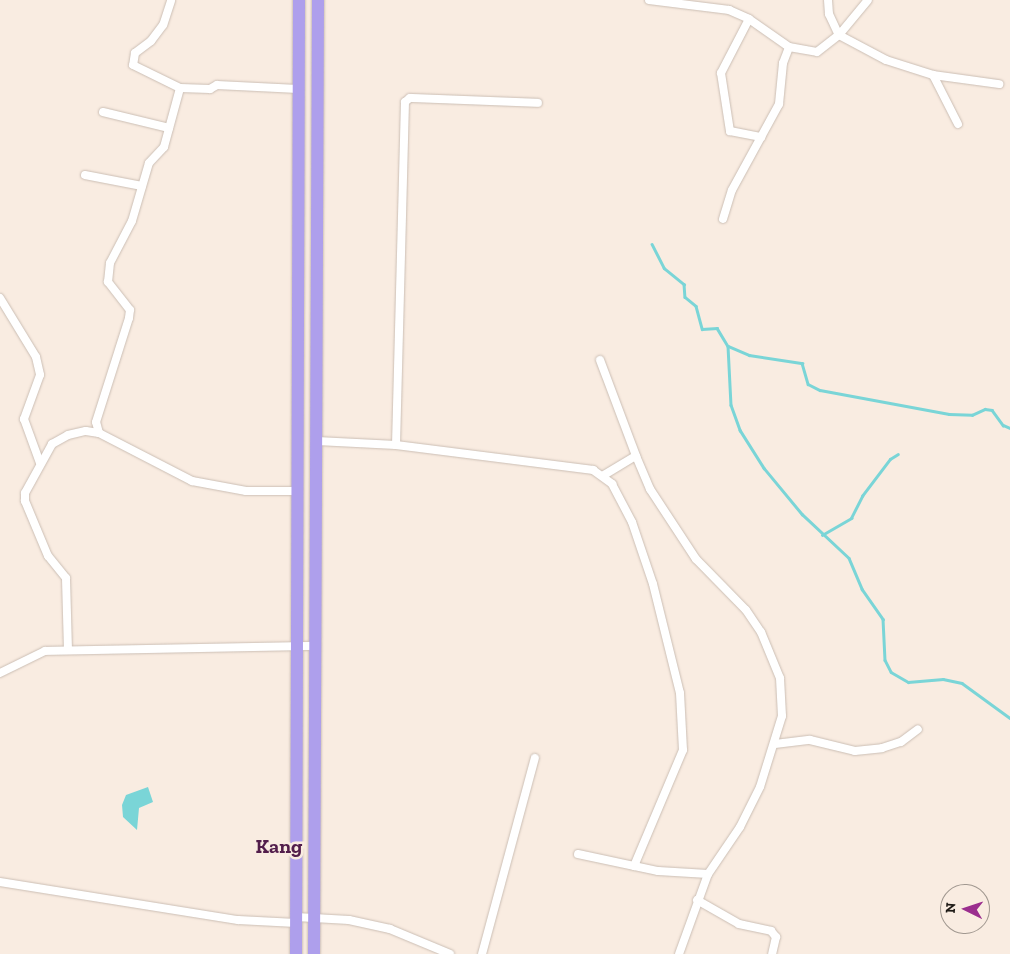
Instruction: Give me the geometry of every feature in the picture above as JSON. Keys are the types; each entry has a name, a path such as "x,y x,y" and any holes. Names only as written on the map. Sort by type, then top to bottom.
{"highway":[{"path":"296,954 299,647 299,0"},
{"path":"314,954 318,0"},
{"path":"298,196 316,197"}],"street":[{"path":"649,0 729,10 749,19 788,46 817,52 839,35 868,0"},
{"path":"828,0 829,14 839,35 886,60 933,76 999,84"},
{"path":"171,1 163,25 151,42 134,53 133,65 180,88 210,89 216,84 298,90"},
{"path":"749,19 721,74 730,131 761,137"},
{"path":"723,219 732,190 779,104 780,76 788,46"},
{"path":"933,76 958,124"},
{"path":"99,433 96,422 130,310 108,282 107,275 132,221 149,163 164,147 180,88"},
{"path":"396,445 405,102 410,98 538,103"},
{"path":"103,112 169,128"},
{"path":"85,175 142,186"},
{"path":"0,298 36,357 40,376 24,419 40,463"},
{"path":"600,360 650,489 696,559 746,610 773,654 783,698 775,744 740,827 708,874 679,954"},
{"path":"68,650 66,578 48,556 24,501 24,493 52,444 68,435 86,431 99,433 192,482 246,491 298,491"},
{"path":"317,441 396,445 593,470 604,475 632,522 653,584 680,693 683,750 634,866"},
{"path":"604,475 636,456"},
{"path":"0,673 39,653 68,650 316,646"},
{"path":"775,744 810,740 855,750 873,749 901,742 918,729"},
{"path":"482,954 535,758"},
{"path":"578,854 634,866 708,874"},
{"path":"0,882 238,920 296,920 314,918 390,929 450,954"},
{"path":"697,900 739,924 771,932 776,937 772,954"}],"water":[{"path":"148,787 153,802 139,808 137,830 123,817 122,805 126,795"}],"waterway":[{"path":"652,244 664,268 684,284 685,297 696,306 702,329 717,328 728,346 749,355 802,363 808,384 820,390 949,414 972,415 985,409 992,410 1003,425 1010,428"},
{"path":"728,346 731,405 740,430 764,468 802,514 849,558 862,589 883,619 885,660 891,672 908,682 943,679 962,683 1010,718"},
{"path":"822,535 851,518 862,496 890,459 898,454"}],"district":[{"name":"Kang","path":"279,846"}]}
